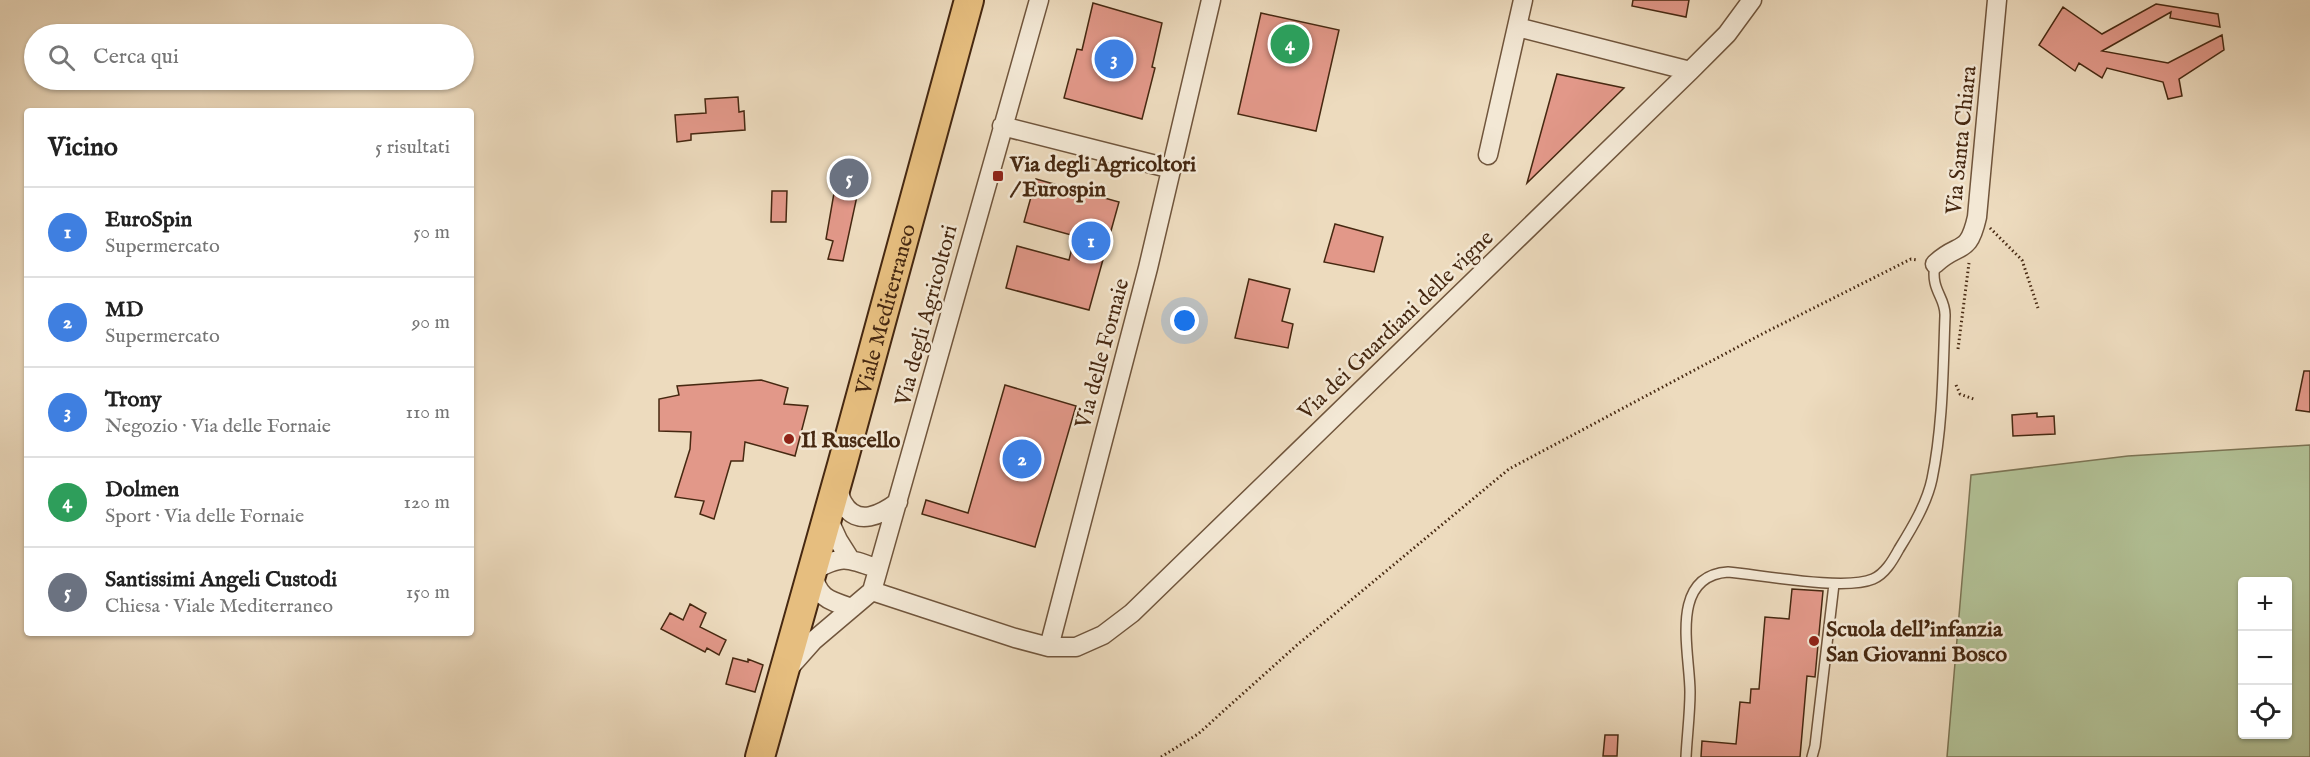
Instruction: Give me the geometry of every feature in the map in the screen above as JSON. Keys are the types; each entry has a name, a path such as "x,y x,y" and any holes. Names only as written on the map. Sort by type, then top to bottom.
{"main road":[{"name":"Viale Mediterraneo","path":"760,757 837,485 969,0"}],"street":[{"name":"Via degli Agricoltori","path":"872,591 1039,0"},
{"name":"Via delle Fornaie","path":"1050,646 1172,168 1211,0"},
{"path":"1488,155 1523,0"},
{"name":"Via dei Guardiani delle vigne","path":"872,591 1015,638 1050,646 1076,647 1103,635 1132,613 1690,71 1727,34 1752,0"},
{"name":"Via Santa Chiara","path":"1935,264 1944,255 1963,248 1972,237 1977,217 1997,0"},
{"path":"1517,27 1690,71"},
{"path":"1002,126 1172,168"},
{"path":"837,485 844,504 853,513 864,517 880,515 898,502"},
{"path":"827,516 838,540 850,558"},
{"path":"852,608 828,601 815,589 812,572 829,562 850,558 878,569"},
{"path":"781,677 813,641 872,591"}],"lane":[{"path":"1686,757 1690,691 1686,647 1687,617 1689,603 1703,580 1713,573 1728,572 1834,584 1872,579 1884,571 1908,536 1932,480 1941,410 1945,310 1932,277 1935,264"},
{"path":"1812,757 1834,584"}],"path":[{"path":"1977,217 2022,260 2037,308"},
{"path":"1957,354 1972,237"},
{"path":"1161,757 1198,734 1297,645 1509,469 1764,333 1911,259 1935,264"},
{"path":"1954,377 1956,388 1960,393 1976,400"}],"green space":[{"path":"2310,445 2310,757 1947,757 1971,475 2128,456"}],"building":[{"path":"1633,0 1689,0 1686,17 1632,6"},
{"path":"1093,3 1162,23 1152,67 1155,68 1142,119 1064,98 1077,49 1082,50"},
{"path":"2156,4 2218,14 2220,27 2170,18 2171,12 2102,51 2168,63 2222,35 2224,50 2179,79 2182,96 2168,99 2163,82 2107,68 2102,78 2079,63 2075,71 2039,45 2063,7 2102,34"},
{"path":"1261,13 1339,30 1316,131 1238,114"},
{"path":"1557,74 1624,88 1527,183"},
{"path":"738,97 739,112 744,111 745,130 691,134 691,140 677,142 675,115 706,113 705,99"},
{"path":"838,170 862,173 843,261 828,259 833,241 826,239"},
{"path":"1036,179 1119,202 1089,310 1006,288 1017,246 1069,260 1075,236 1024,222"},
{"path":"772,191 787,191 786,222 771,222"},
{"path":"1335,224 1383,237 1374,272 1324,262"},
{"path":"1249,279 1290,289 1282,321 1293,324 1288,348 1235,338"},
{"path":"2304,371 2310,371 2310,412 2296,410"},
{"path":"761,380 788,388 784,404 808,406 795,456 745,442 743,461 731,461 714,519 700,514 704,501 675,497 690,449 691,432 659,431 659,399 679,395 677,386"},
{"path":"1005,385 1076,406 1035,547 922,514 926,500 968,513"},
{"path":"2037,413 2037,417 2054,416 2055,434 2013,436 2012,415"},
{"path":"1792,589 1823,591 1815,677 1807,676 1800,757 1701,757 1702,741 1736,744 1740,702 1750,703 1751,689 1759,689 1765,617 1789,619"},
{"path":"690,604 706,613 700,627 726,640 719,655 707,648 705,652 661,629 670,613 683,620"},
{"path":"733,658 748,662 748,659 763,665 755,692 726,684"},
{"path":"1605,735 1618,735 1617,756 1603,756"}],"place":[{"name":"Dolmen","path":"1290,44"},
{"name":"Trony","path":"1114,59"},
{"name":"Via degli Agricoltori / Eurospin","path":"998,176"},
{"name":"Santissimi Angeli Custodi","path":"849,178"},
{"name":"EuroSpin","path":"1091,241"},
{"name":"Il Ruscello","path":"789,439"},
{"name":"MD","path":"1022,459"},
{"name":"Scuola dell'infanzia San Giovanni Bosco","path":"1814,641"}]}
